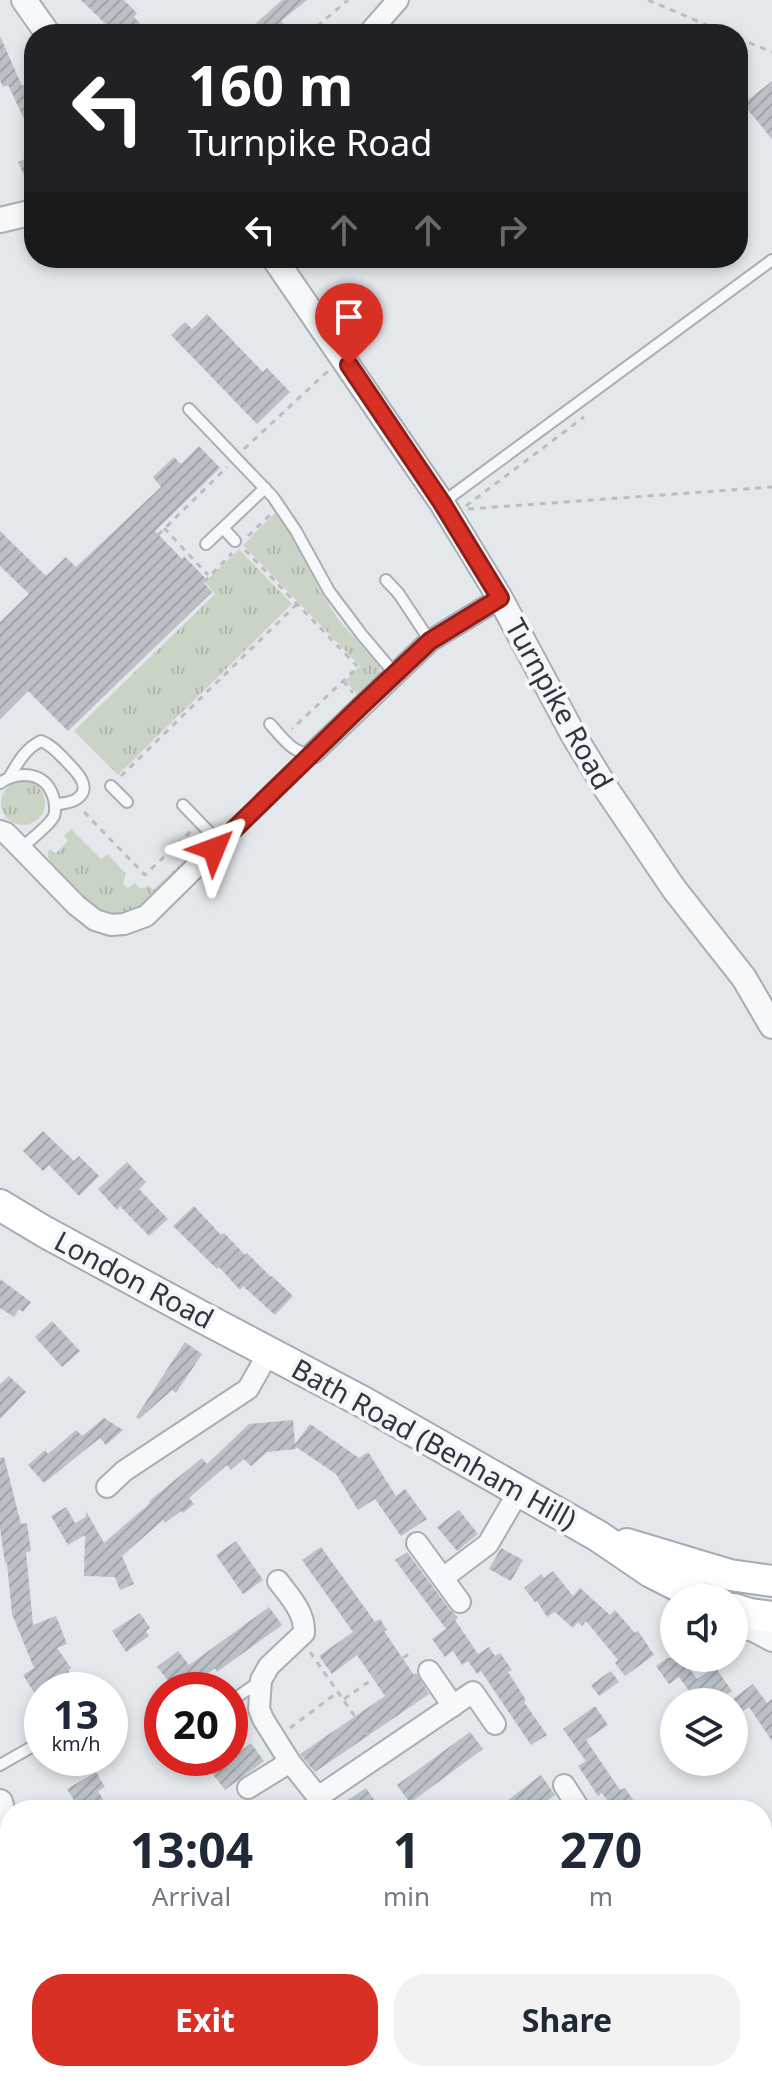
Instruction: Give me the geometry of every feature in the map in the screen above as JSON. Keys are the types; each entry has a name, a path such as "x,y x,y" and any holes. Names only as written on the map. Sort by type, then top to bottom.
{"main road":[{"name":"London Road","path":"0,1205 269,1352"},
{"name":"Bath Road (Benham Hill)","path":"269,1352 598,1536 675,1584"},
{"name":"Bath Road (Benham Hill)","path":"598,1536 730,1575 772,1581"},
{"path":"748,1618 772,1617"}],"street":[{"path":"24,0 41,24"},
{"path":"377,24 398,0"},
{"path":"0,220 24,214"},
{"name":"Turnpike Road","path":"281,268 442,503 500,598 574,736 607,790 656,864 744,978 772,1026"},
{"path":"313,753 430,641 500,598"},
{"path":"7,835 76,905 95,920 111,925 146,916 214,849"},
{"path":"107,1487 124,1471 248,1389 269,1352"},
{"path":"443,1578 488,1544 519,1491"},
{"path":"417,1543 460,1602"},
{"path":"278,1581 300,1611 305,1622 304,1633 269,1666 261,1680 259,1709 290,1762 319,1800"},
{"path":"748,1627 772,1641"},
{"path":"429,1671 453,1706"},
{"path":"327,1800 382,1755 473,1692 495,1724"},
{"path":"248,1788 290,1762"},
{"path":"564,1785 574,1800"}],"lane":[{"path":"442,503 772,260"},
{"path":"189,409 280,505 329,591 395,674"},
{"path":"206,544 265,488"},
{"path":"223,528 237,543"},
{"path":"386,580 430,641"},
{"path":"270,724 298,752 313,753"},
{"path":"5,780 34,744 41,741 49,744 78,773 84,784 83,793 75,800 55,805"},
{"path":"214,849 313,753"},
{"path":"5,780 20,774 40,778 53,794 55,805 54,816 7,835"},
{"path":"114,783 127,802"},
{"path":"183,805 212,835 214,849"},
{"path":"248,1689 261,1680"},
{"path":"0,1765 24,1751"}],"path":[{"path":"320,24 348,0"},
{"path":"648,0 704,24"},
{"path":"748,42 772,52"},
{"path":"241,453 329,370"},
{"path":"158,535 232,461"},
{"path":"442,503 461,510 772,487"},
{"path":"164,528 209,576"},
{"path":"237,543 358,667 291,731 287,726"},
{"path":"114,783 297,604"},
{"path":"343,681 358,698"},
{"path":"84,812 102,826 145,875 191,831 183,823"},
{"path":"128,857 132,853"},
{"path":"301,1639 382,1755"},
{"path":"343,1700 413,1651"},
{"path":"276,1739 338,1692"}],"green space":[{"path":"276,512 338,619 380,667 380,677 362,695 357,694 345,681 360,666 243,545"},
{"path":"239,549 292,604 118,775 74,731 215,594 205,582"},
{"path":"23,781 38,788 45,803 38,818 23,825 8,818 1,803 8,788"},
{"path":"71,829 101,859 108,854 126,874 123,884 128,888 135,883 140,888 148,885 153,890 188,857 184,852 202,834 206,844 146,906 125,914 109,915 95,910 53,871 56,868 48,858 48,852 50,849 55,854 68,841 64,836"}],"building":[{"path":"81,0 124,0 137,13 134,17 141,24 106,24"},
{"path":"282,0 307,0 281,21 284,24 255,24"},
{"path":"0,36 24,85 24,119 8,85 3,87 0,80"},
{"path":"772,81 772,139 748,110 748,100"},
{"path":"24,159 24,175 18,162"},
{"path":"207,314 263,372 267,368 290,392 257,424 171,335 185,322 192,329"},
{"path":"199,446 220,468 155,531 206,579 203,582 212,592 68,731 28,691 0,719 0,622 29,594 0,566 0,531 46,576 66,557 76,567 161,487 153,477 174,457 181,464"},
{"path":"43,1131 74,1161 79,1156 99,1176 79,1196 49,1165 43,1171 23,1151"},
{"path":"127,1162 146,1182 139,1189 168,1219 149,1236 120,1206 117,1210 98,1189"},
{"path":"194,1206 221,1235 224,1233 293,1296 275,1315 243,1286 240,1290 173,1226"},
{"path":"0,1279 31,1302 23,1312 19,1309 14,1317 0,1308"},
{"path":"52,1321 80,1351 62,1367 35,1337"},
{"path":"185,1342 202,1354 176,1393 172,1390 139,1419 136,1417"},
{"path":"9,1376 26,1392 0,1419 0,1384"},
{"path":"104,1418 123,1430 106,1445 100,1438 44,1483 28,1465 45,1450 48,1454 76,1430 82,1436"},
{"path":"293,1420 295,1444 310,1424 359,1458 368,1452 396,1496 405,1489 427,1519 401,1536 375,1499 358,1510 336,1474 296,1447 267,1452 251,1466 244,1459 231,1470 227,1465 189,1498 194,1504 165,1523 163,1520 122,1556 134,1584 120,1590 115,1577 84,1576 85,1535 68,1545 51,1516 66,1507 75,1523 86,1517 86,1511 104,1543 202,1458 207,1464 249,1424"},
{"path":"4,1457 21,1524 27,1523 31,1551 26,1552 33,1625 56,1616 67,1644 57,1648 71,1668 69,1672 28,1672 34,1668 12,1614 0,1528 0,1458"},
{"path":"459,1510 478,1534 457,1551 437,1527"},
{"path":"236,1541 263,1580 243,1594 216,1555"},
{"path":"321,1547 375,1622 380,1619 387,1630 384,1631 429,1694 315,1772 300,1754 385,1696 357,1655 332,1674 319,1656 353,1632 302,1560"},
{"path":"501,1548 523,1560 511,1581 489,1569"},
{"path":"407,1552 458,1617 455,1620 478,1654 475,1656 489,1647 495,1656 500,1653 512,1670 508,1672 526,1700 524,1702 547,1735 531,1745 481,1671 477,1674 468,1661 462,1665 453,1651 445,1657 432,1639 446,1629 395,1560"},
{"path":"553,1571 573,1596 580,1588 610,1615 615,1610 635,1633 638,1631 654,1655 625,1676 615,1663 618,1660 586,1621 582,1626 578,1622 573,1628 555,1612 547,1617 524,1588 541,1574 544,1578"},
{"path":"269,1607 282,1625 217,1672 215,1668 210,1672 161,1672 157,1667 178,1651 189,1665"},
{"path":"140,1613 150,1628 146,1631 149,1636 126,1652 112,1631"},
{"path":"611,1671 619,1682 599,1696 591,1685"},
{"path":"660,1672 692,1672 697,1679 708,1672 719,1672 730,1688 687,1688 679,1677 669,1684"},
{"path":"753,1684 767,1703 772,1699 772,1741 748,1708 748,1688"},
{"path":"595,1706 608,1725 586,1740 620,1790 625,1788 633,1800 607,1800 602,1793 598,1796 578,1766 586,1761 563,1729"},
{"path":"470,1732 483,1749 414,1800 408,1800 397,1785"},
{"path":"251,1743 264,1761 248,1773 248,1745"},
{"path":"541,1775 555,1795 548,1800 508,1800"},
{"path":"89,1776 98,1776 105,1787 98,1791 103,1800 74,1800 67,1789"},
{"path":"214,1776 244,1776 225,1790"},
{"path":"366,1788 374,1800 348,1800"}],"route":[{"path":"214,849 430,641 500,598 442,503 349,365"}]}
